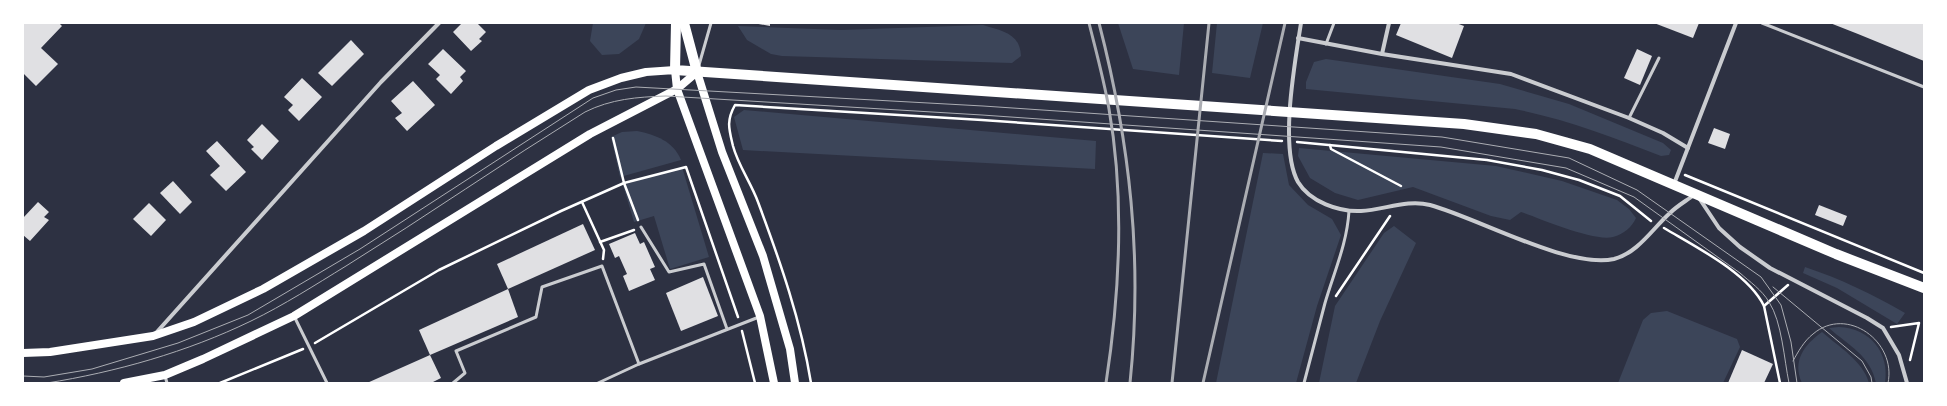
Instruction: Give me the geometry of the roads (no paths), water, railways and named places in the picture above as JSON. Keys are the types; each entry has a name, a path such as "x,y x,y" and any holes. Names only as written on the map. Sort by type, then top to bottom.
{"main road":[{"path":"676,23 675,70 677,89 760,316 774,383"},
{"path":"684,23 697,72 722,152 766,262 790,349 795,383"},
{"path":"23,353 50,352 153,336 194,322 263,289 364,231 490,150 589,90 621,78 646,72 675,70 1330,115 1504,129 1536,134 1590,149 1836,254 1924,288"},
{"path":"124,383 166,379 202,359 294,316 590,134 677,89 697,72"}],"street":[{"path":"153,336 381,82 439,23"},
{"path":"1301,23 1290,98 1290,152 1293,169 1298,182 1310,195 1338,209 1350,211 1370,210 1402,204 1428,205 1563,254 1592,259 1614,258 1632,250 1670,213 1696,193 1719,228 1740,247 1770,268 1867,318 1883,328 1899,355 1907,383"},
{"path":"1382,54 1389,23"},
{"path":"1674,184 1736,23"},
{"path":"1298,38 1382,54 1511,74 1629,118 1663,133 1688,148"}],"lane":[{"path":"697,72 710,23"},
{"path":"1326,44 1334,23"},
{"path":"1762,23 1924,88"},
{"path":"1629,118 1659,58"},
{"path":"1304,383 1326,302 1348,234 1350,211"},
{"path":"641,227 669,272 704,264 727,329"},
{"path":"452,383 465,374 456,351 536,316 542,288 602,266 640,364"},
{"path":"294,316 327,383"},
{"path":"600,383 640,364 760,316"}],"tram line":[{"path":"23,376 44,377 92,369 178,343 248,315 360,249 593,98 616,90 636,87 983,106 1442,137 1569,158 1637,190 1761,277 1781,305 1791,342 1797,383"},
{"path":"47,383 99,373 151,360 202,342 251,321 287,302 346,266 585,112 614,101 666,96 982,115 1441,147 1566,168 1634,197 1740,273 1759,290 1769,302 1777,320 1789,383"},
{"path":"1773,287 1862,361 1871,377 1872,383"},
{"path":"1793,361 1807,340 1813,334 1826,326 1840,324 1854,326 1867,332 1877,342 1885,354 1889,368 1888,383"}],"railway":[{"path":"1089,23 1109,109 1114,143 1119,212 1119,246 1115,315 1106,383"},
{"path":"1099,23 1119,112 1131,202 1135,291 1134,337 1130,383"},
{"path":"1172,383 1209,23"},
{"path":"1203,383 1285,23"}]}
